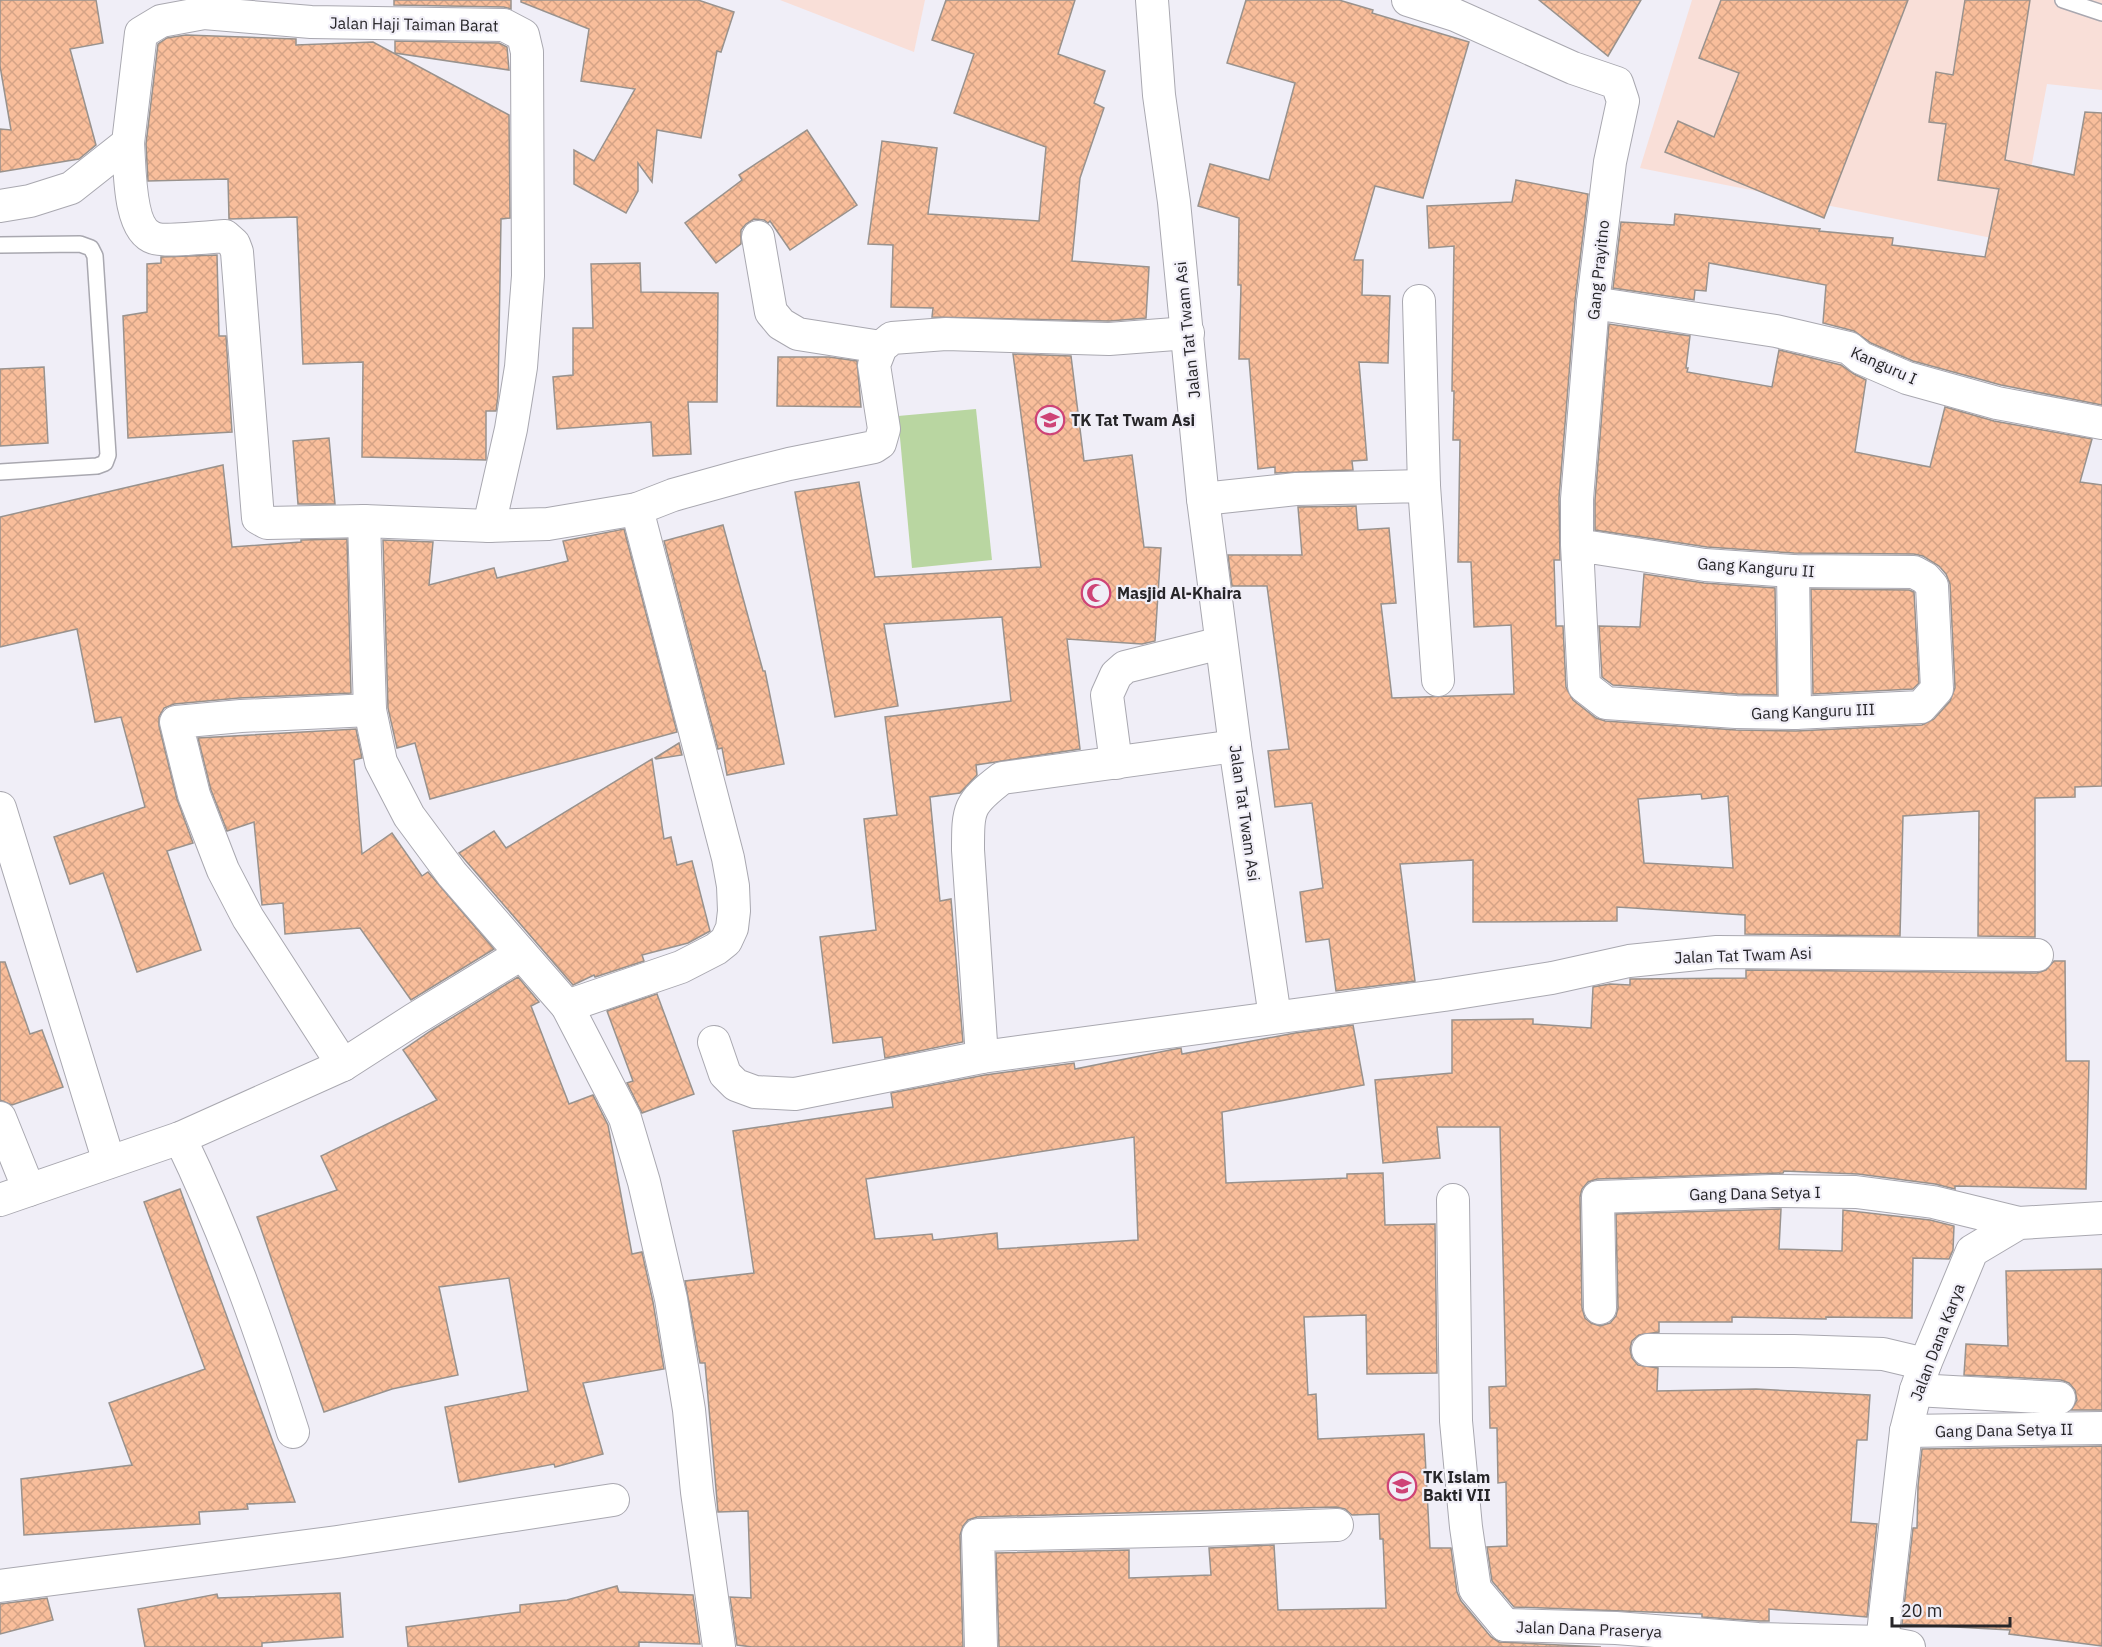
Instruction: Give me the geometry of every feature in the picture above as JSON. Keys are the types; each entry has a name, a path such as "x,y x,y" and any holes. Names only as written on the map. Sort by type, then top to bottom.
{"street":[{"name":"Jalan Tat Twam Asi","path":"1152,0 1159,95 1174,202 1203,499 1235,746 1275,1017"},
{"name":"Gang Prayitno","path":"1408,0 1455,15 1573,69 1617,83 1623,101 1610,162 1593,303 1577,499 1584,686"},
{"name":"Jalan Haji Taiman Barat","path":"128,143 141,33 160,21 204,13 311,22 504,25 523,35 527,52 526,298 521,367 511,429 489,526"},
{"path":"128,143 135,215 142,231 155,239 225,236 234,244 237,252 258,519 267,523 364,521 489,526 548,524 637,509 673,495 745,475 874,447 880,442 884,429 874,365 881,347 892,338 946,334 1109,339 1188,333"},
{"path":"0,206 30,201 71,188 128,143"},
{"path":"758,237 771,312 781,324 798,334 881,347"},
{"path":"1419,301 1424,486 1438,680"},
{"name":"Kanguru I","path":"1593,303 1787,334 1849,348 1861,358 1907,378 1997,403 2102,423"},
{"path":"1203,499 1296,489 1424,486"},
{"path":"567,1006 681,967 716,949 726,941 732,928 733,886 728,858 637,509"},
{"path":"364,521 370,710 381,762 409,816 452,874 567,1006 625,1118 644,1182 669,1288 689,1410 697,1492 719,1647"},
{"name":"Gang Kanguru II","path":"1577,545 1705,565 1793,572 1914,572 1925,578 1932,586"},
{"path":"1793,572 1795,713"},
{"name":"Gang Kanguru III","path":"1584,686 1606,703 1736,712 1795,713 1921,707 1937,689 1932,586"},
{"path":"1116,763 1107,695 1116,675 1125,667 1221,644"},
{"path":"344,1065 248,918 224,870 195,795 176,722 241,716 370,710"},
{"path":"982,1057 968,850 968,818 978,797 1002,778 1235,746"},
{"path":"0,808 109,1162"},
{"name":"Jalan Tat Twam Asi","path":"714,1042 725,1074 736,1086 754,1092 795,1094 982,1057 1444,995 1552,978 1629,961 1717,952 2037,955"},
{"path":"0,1200 180,1138 344,1065 521,954"},
{"path":"0,1118 29,1190"},
{"path":"180,1138 208,1196 258,1324 293,1432"},
{"name":"Gang Dana Setya I","path":"1600,1308 1598,1197 1772,1191 1856,1192 1933,1202 2019,1223"},
{"path":"1453,1200 1455,1421 1466,1527 1476,1589 1505,1636"},
{"name":"Jalan Dana Karya","path":"1896,1645 1906,1431 1921,1377 1972,1251 2019,1223 2102,1218"},
{"path":"1648,1350 1883,1354 1921,1377 2059,1398"},
{"name":"Gang Dana Setya II","path":"1906,1431 2102,1428"},
{"path":"0,1586 337,1542 613,1500"},
{"path":"981,1647 978,1535 1200,1530 1337,1524"},
{"name":"Jalan Dana Praserya","path":"1505,1636 1616,1628 1758,1639 1896,1645"}],"lane":[{"path":"2063,0 2102,13"},
{"path":"0,245 80,244 91,248 95,256 108,455 105,463 97,466 0,472"}],"shaded area":[{"path":"780,0 925,0 914,52"},
{"path":"1692,0 2102,0 2102,90 2047,84 2017,243 1640,168"}],"green space":[{"path":"976,409 992,560 912,568 898,416"}],"building":[{"path":"0,0 96,0 103,43 70,49 96,145 79,159 0,172 0,129 11,130 0,66"},
{"path":"394,0 511,0 511,9 394,5"},
{"path":"521,0 698,0 734,12 721,52 717,51 701,138 657,130 652,182 638,163 638,191 626,213 574,184 574,150 594,161 635,89 581,81 589,29 521,2"},
{"path":"946,0 1075,0 1058,54 1105,71 1094,103 1104,108 1080,178 1072,261 1149,267 1146,318 1109,321 932,317 933,308 891,307 893,245 868,244 882,141 937,148 928,214 1039,221 1046,147 954,113 974,54 932,40"},
{"path":"1246,0 1339,0 1373,10 1372,13 1469,42 1423,198 1375,186 1354,260 1363,260 1362,295 1390,296 1388,363 1359,362 1367,460 1352,461 1353,470 1275,473 1275,467 1258,469 1249,359 1239,359 1241,285 1238,285 1239,218 1198,206 1210,164 1269,180 1295,83 1227,63"},
{"path":"1539,0 1641,0 1608,56"},
{"path":"1721,0 1908,0 1824,218 1665,152 1678,121 1714,137 1739,73 1699,58"},
{"path":"1965,0 2030,0 2005,160 2074,175 2085,112 2102,113 2102,405 2001,385 1913,361 1871,343 1854,331 1823,323 1826,285 1709,263 1706,291 1695,290 1694,300 1613,288 1621,222 1674,225 1675,214 1893,238 1892,245 1985,257 1999,189 1938,180 1946,124 1929,122 1936,72 1953,75"},
{"path":"186,35 296,39 296,45 373,42 509,115 510,218 501,219 498,396 496,411 486,411 486,460 362,457 363,362 303,364 297,217 229,219 228,179 148,181 146,144 158,44 167,38"},
{"path":"395,41 499,43 507,47 509,70 395,53"},
{"path":"807,130 857,205 790,250 770,221 768,223 754,219 741,230 741,244 716,263 685,223 742,180 739,175"},
{"path":"1516,180 1588,194 1575,301 1559,498 1560,560 1554,560 1556,626 1563,626 1566,687 1573,700 1596,718 1605,721 1736,730 1796,731 1922,725 1934,719 1950,701 1955,688 1950,584 1946,574 1939,566 1923,556 1794,553 1707,547 1595,530 1595,500 1609,324 1690,336 1687,372 1772,387 1779,350 1841,365 1866,380 1855,452 1930,467 1945,407 1994,421 2092,439 2080,482 2102,485 2102,786 2075,787 2075,797 2035,798 2035,937 1978,936 1979,811 1903,816 1900,936 1745,934 1745,915 1617,907 1617,921 1473,922 1473,860 1400,864 1415,981 1336,991 1329,939 1306,942 1300,892 1323,888 1312,803 1275,807 1268,751 1289,749 1267,586 1232,586 1228,555 1302,555 1298,507 1356,506 1358,530 1389,528 1396,603 1381,604 1392,698 1514,694 1511,625 1474,627 1471,562 1458,562 1460,440 1453,440 1454,391 1452,391 1454,246 1429,248 1427,206 1512,202","holes":["1701,794 1702,799 1728,796 1733,868 1644,863 1638,799"]},
{"path":"217,255 219,336 226,336 232,432 128,438 123,316 147,312 147,264 161,263 161,257"},
{"path":"640,263 641,292 718,293 717,402 688,402 691,454 653,456 651,422 557,429 553,377 573,375 573,328 593,328 591,264"},
{"path":"1013,354 1071,356 1084,461 1132,455 1144,547 1161,548 1155,641 1142,644 1067,639 1080,749 976,765 977,775 960,793 930,797 940,901 951,899 963,1042 885,1058 882,1037 833,1043 820,937 876,930 864,819 897,815 885,717 1011,701 1002,617 884,624 898,706 835,717 795,492 859,482 875,577 1041,567"},
{"path":"778,357 829,357 857,361 861,407 777,406"},
{"path":"44,367 48,443 0,446 0,369"},
{"path":"329,438 335,504 298,504 293,441"},
{"path":"223,465 232,547 301,542 301,540 347,539 351,693 239,698 174,704 164,708 159,717 159,726 177,799 193,843 167,851 201,950 137,972 103,873 70,884 54,837 145,807 121,717 95,722 77,629 0,647 0,517"},
{"path":"723,525 763,671 765,671 784,764 727,775 722,748 718,749 664,541"},
{"path":"624,529 677,732 430,799 415,743 397,748 388,708 383,540 433,542 429,585 494,568 497,578 568,561 563,541"},
{"path":"1644,574 1704,583 1775,588 1777,695 1613,685 1602,677 1599,626 1640,627"},
{"path":"1811,589 1909,590 1914,592 1919,683 1913,689 1813,694"},
{"path":"356,729 362,758 354,760 362,854 392,833 422,876 428,872 494,949 411,1000 360,928 285,934 283,903 262,905 254,822 227,831 211,790 198,738"},
{"path":"679,743 682,755 655,758"},
{"path":"652,759 664,839 671,837 677,865 692,861 710,931 688,943 642,955 644,961 595,977 594,975 573,985 459,853 494,831 506,848"},
{"path":"2054,961 2065,961 2066,1061 2089,1061 2086,1189 1955,1186 1955,1189 1935,1184 1858,1174 1784,1171 1783,1173 1597,1179 1588,1182 1582,1189 1580,1197 1582,1308 1585,1318 1600,1326 1610,1323 1616,1316 1618,1308 1616,1214 1781,1209 1779,1249 1842,1251 1843,1210 1930,1220 1954,1226 1953,1250 1949,1259 1913,1258 1912,1318 1732,1317 1732,1322 1659,1322 1659,1332 1639,1335 1632,1341 1630,1349 1632,1358 1638,1365 1658,1368 1657,1391 1756,1389 1870,1395 1867,1440 1857,1440 1851,1522 1877,1524 1867,1617 1769,1609 1769,1621 1759,1621 1702,1617 1702,1614 1514,1607 1492,1581 1487,1547 1507,1546 1506,1482 1498,1483 1497,1428 1490,1428 1489,1387 1506,1386 1500,1127 1437,1127 1440,1158 1383,1163 1375,1080 1452,1073 1452,1020 1533,1019 1533,1024 1591,1028 1593,987 1610,984 1630,985 1630,979 1746,978 1746,970 2037,973 2046,970"},
{"path":"0,962 5,962 30,1034 42,1030 63,1087 12,1105 0,1100"},
{"path":"518,977 539,1002 531,1006 569,1104 593,1095 608,1125 632,1254 642,1252 664,1369 583,1383 603,1454 555,1467 554,1464 459,1482 445,1407 528,1391 509,1278 439,1287 458,1375 392,1389 324,1412 257,1217 337,1190 321,1156 437,1100 403,1050"},
{"path":"657,994 694,1094 642,1113 627,1083 633,1081 607,1011"},
{"path":"1353,1025 1364,1085 1222,1112 1226,1183 1347,1178 1347,1174 1383,1173 1385,1225 1435,1224 1437,1373 1367,1374 1366,1315 1304,1317 1308,1395 1316,1394 1318,1439 1424,1434 1430,1548 1451,1548 1457,1592 1461,1601 1491,1637 1499,1642 1601,1647 999,1647 996,1553 1129,1550 1129,1578 1211,1575 1209,1548 1274,1545 1278,1610 1386,1608 1383,1539 1380,1539 1379,1514 1352,1515 1345,1509 1336,1507 977,1517 968,1520 960,1535 963,1647 752,1647 737,1645 730,1597 751,1598 748,1511 718,1512 705,1363 700,1363 685,1281 754,1273 733,1131 893,1107 891,1093 985,1075 1074,1063 1075,1069 1181,1048 1182,1054 1295,1033","holes":["1134,1137 1138,1240 998,1249 997,1233 933,1240 932,1234 875,1239 866,1179"]},
{"path":"180,1189 295,1502 247,1504 248,1509 199,1512 200,1524 24,1535 21,1479 132,1465 109,1403 205,1369 144,1202"},
{"path":"2102,1269 2102,1410 2071,1410 2077,1400 2075,1390 2069,1383 2061,1380 1964,1375 1966,1344 2008,1346 2006,1271"},
{"path":"2102,1446 2102,1646 2009,1634 2010,1630 1902,1624 1913,1528 1917,1528 1922,1449"},
{"path":"617,1586 619,1592 693,1595 700,1644 639,1642 639,1647 408,1647 406,1627 520,1612 520,1605 567,1600"},
{"path":"340,1593 343,1637 262,1643 262,1647 145,1647 138,1609 217,1594 218,1598"},
{"path":"47,1598 53,1620 0,1634 0,1604"}],"place":[{"name":"TK Tat Twam Asi","path":"1050,420"},
{"name":"Masjid Al-Khaira","path":"1096,593"},
{"name":"TK Islam Bakti VII","path":"1402,1486"}]}
